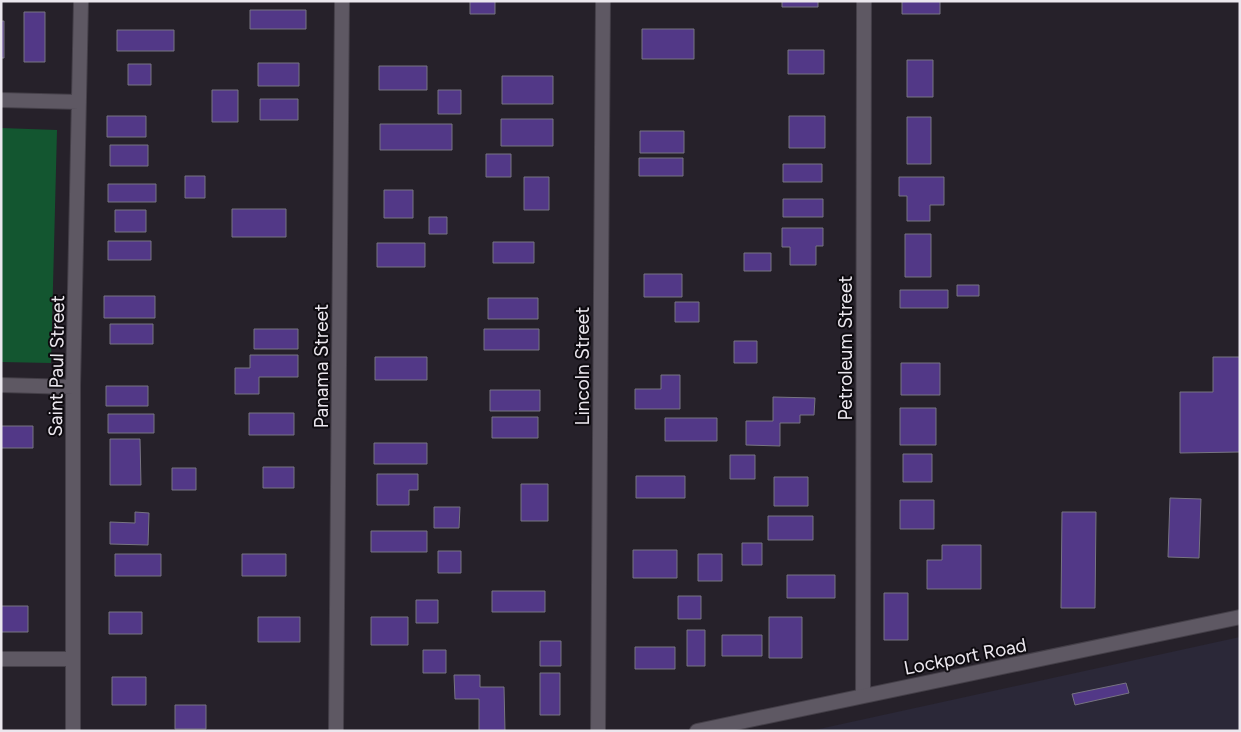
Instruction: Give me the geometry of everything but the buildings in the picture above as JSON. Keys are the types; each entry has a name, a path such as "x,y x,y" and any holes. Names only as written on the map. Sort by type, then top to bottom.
{"street":[{"name":"Saint Paul Street","path":"73,731 73,387 81,1"},
{"name":"Panama Street","path":"336,731 342,1"},
{"name":"Lincoln Street","path":"598,731 603,1"},
{"name":"Petroleum Street","path":"863,695 864,1"},
{"path":"1,100 79,102"},
{"path":"1,385 73,387"},
{"name":"Lockport Road","path":"697,731 1240,617"},
{"path":"1,659 73,659"}],"shaded area":[{"path":"1240,637 1240,731 810,731"}],"green space":[{"path":"1,128 57,130 51,363 1,362"}]}
